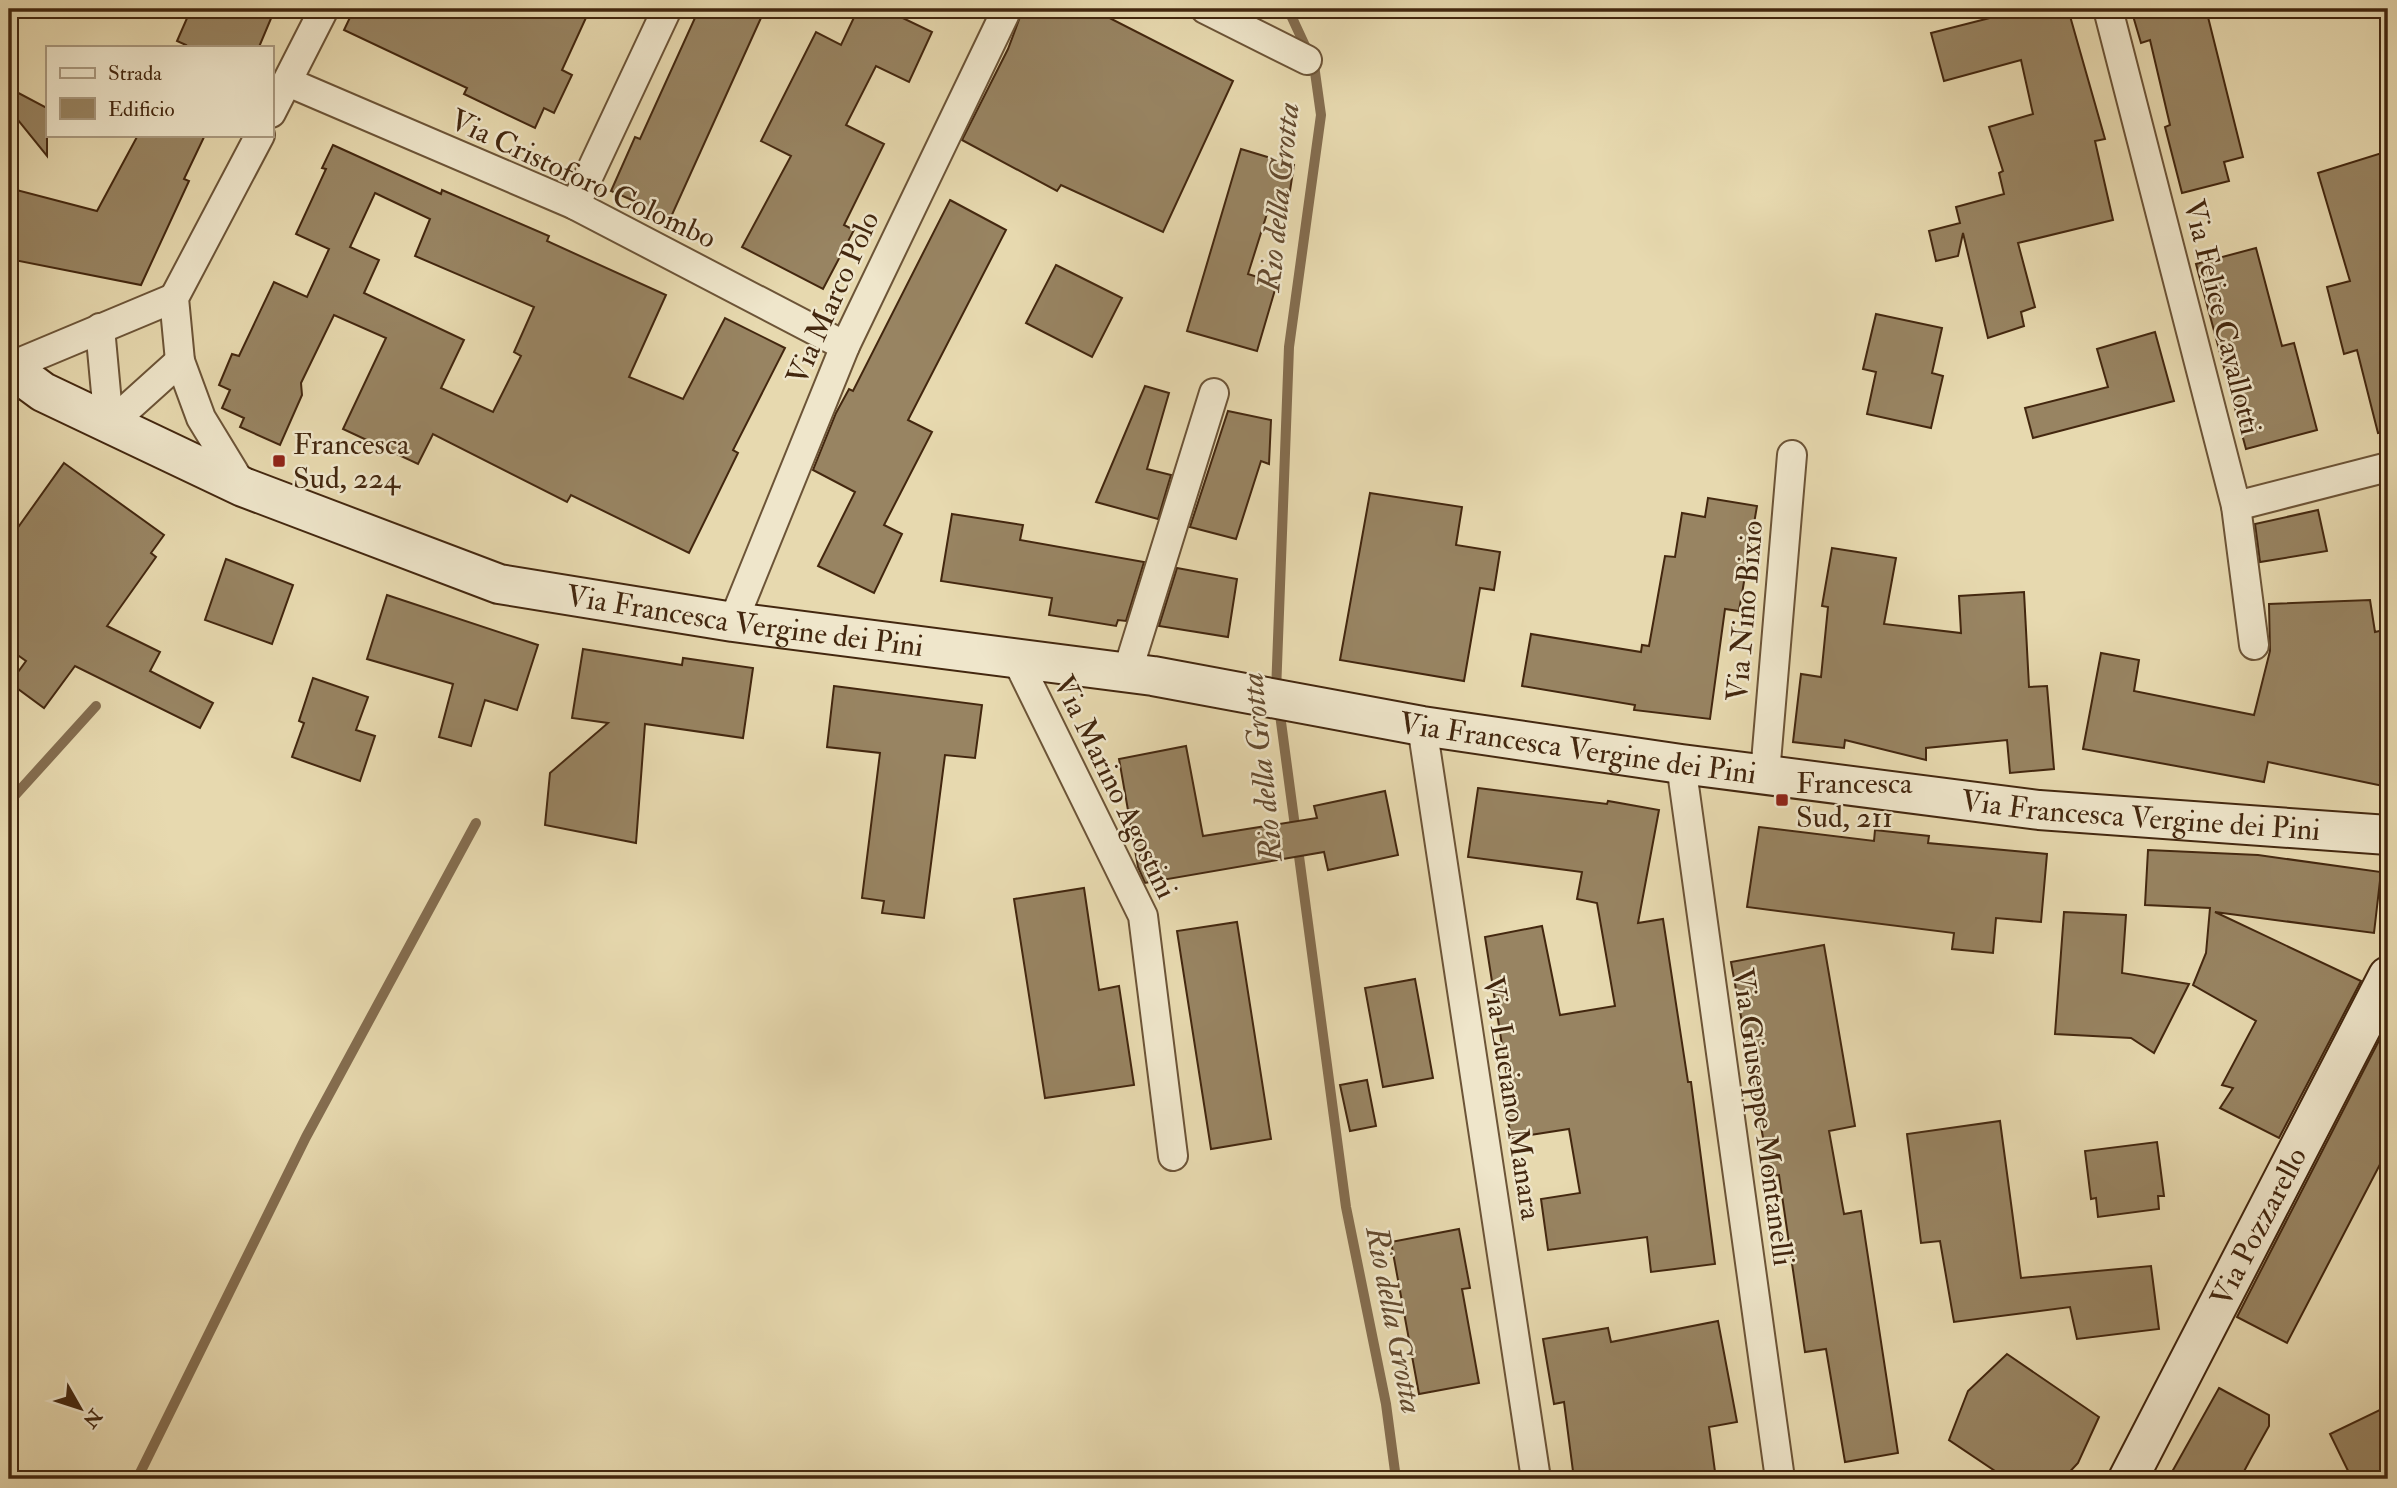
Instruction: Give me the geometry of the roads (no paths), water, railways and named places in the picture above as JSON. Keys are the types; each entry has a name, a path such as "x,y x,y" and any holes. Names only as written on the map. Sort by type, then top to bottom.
{"street":[{"path":"273,109 324,9"},
{"path":"575,205 667,9"},
{"name":"Via Marco Polo","path":"733,622 845,345 1007,9"},
{"path":"1205,9 1307,61"},
{"name":"Via Felice Cavallotti","path":"2108,9 2236,506 2254,645"},
{"name":"Via Cristoforo Colombo","path":"288,82 575,205 845,345"},
{"path":"243,487 201,418 180,361 174,298 259,136"},
{"path":"9,367 174,298"},
{"path":"100,328 109,425"},
{"path":"109,425 180,361"},
{"name":"Via Francesca Vergine dei Pini","path":"9,367 43,392 243,487 499,584 733,622 1127,673 1422,726 1681,764 2039,810 2388,835"},
{"path":"1127,673 1214,393"},
{"name":"Via Nino Bixio","path":"1765,774 1792,455"},
{"path":"2236,506 2388,467"},
{"name":"Via Marino Agostini","path":"1016,658 1143,916 1173,1156"},
{"name":"Via Luciano Manara","path":"1422,726 1536,1479"},
{"name":"Via Giuseppe Montanelli","path":"1681,764 1780,1479"},
{"name":"Via Pozzarello","path":"2128,1479 2388,976"}],"waterway":[{"name":"Rio della Grotta","path":"1276,692 1289,347 1321,115 1314,65 1288,9"},
{"path":"9,802 96,706"},
{"name":"Rio della Grotta","path":"1279,707 1346,1207 1386,1404 1396,1479"},
{"path":"137,1479 306,1137 476,823"}],"place":[{"name":"Francesca Sud, 224","path":"279,461"},
{"name":"Francesca Sud, 211","path":"1782,800"}]}
